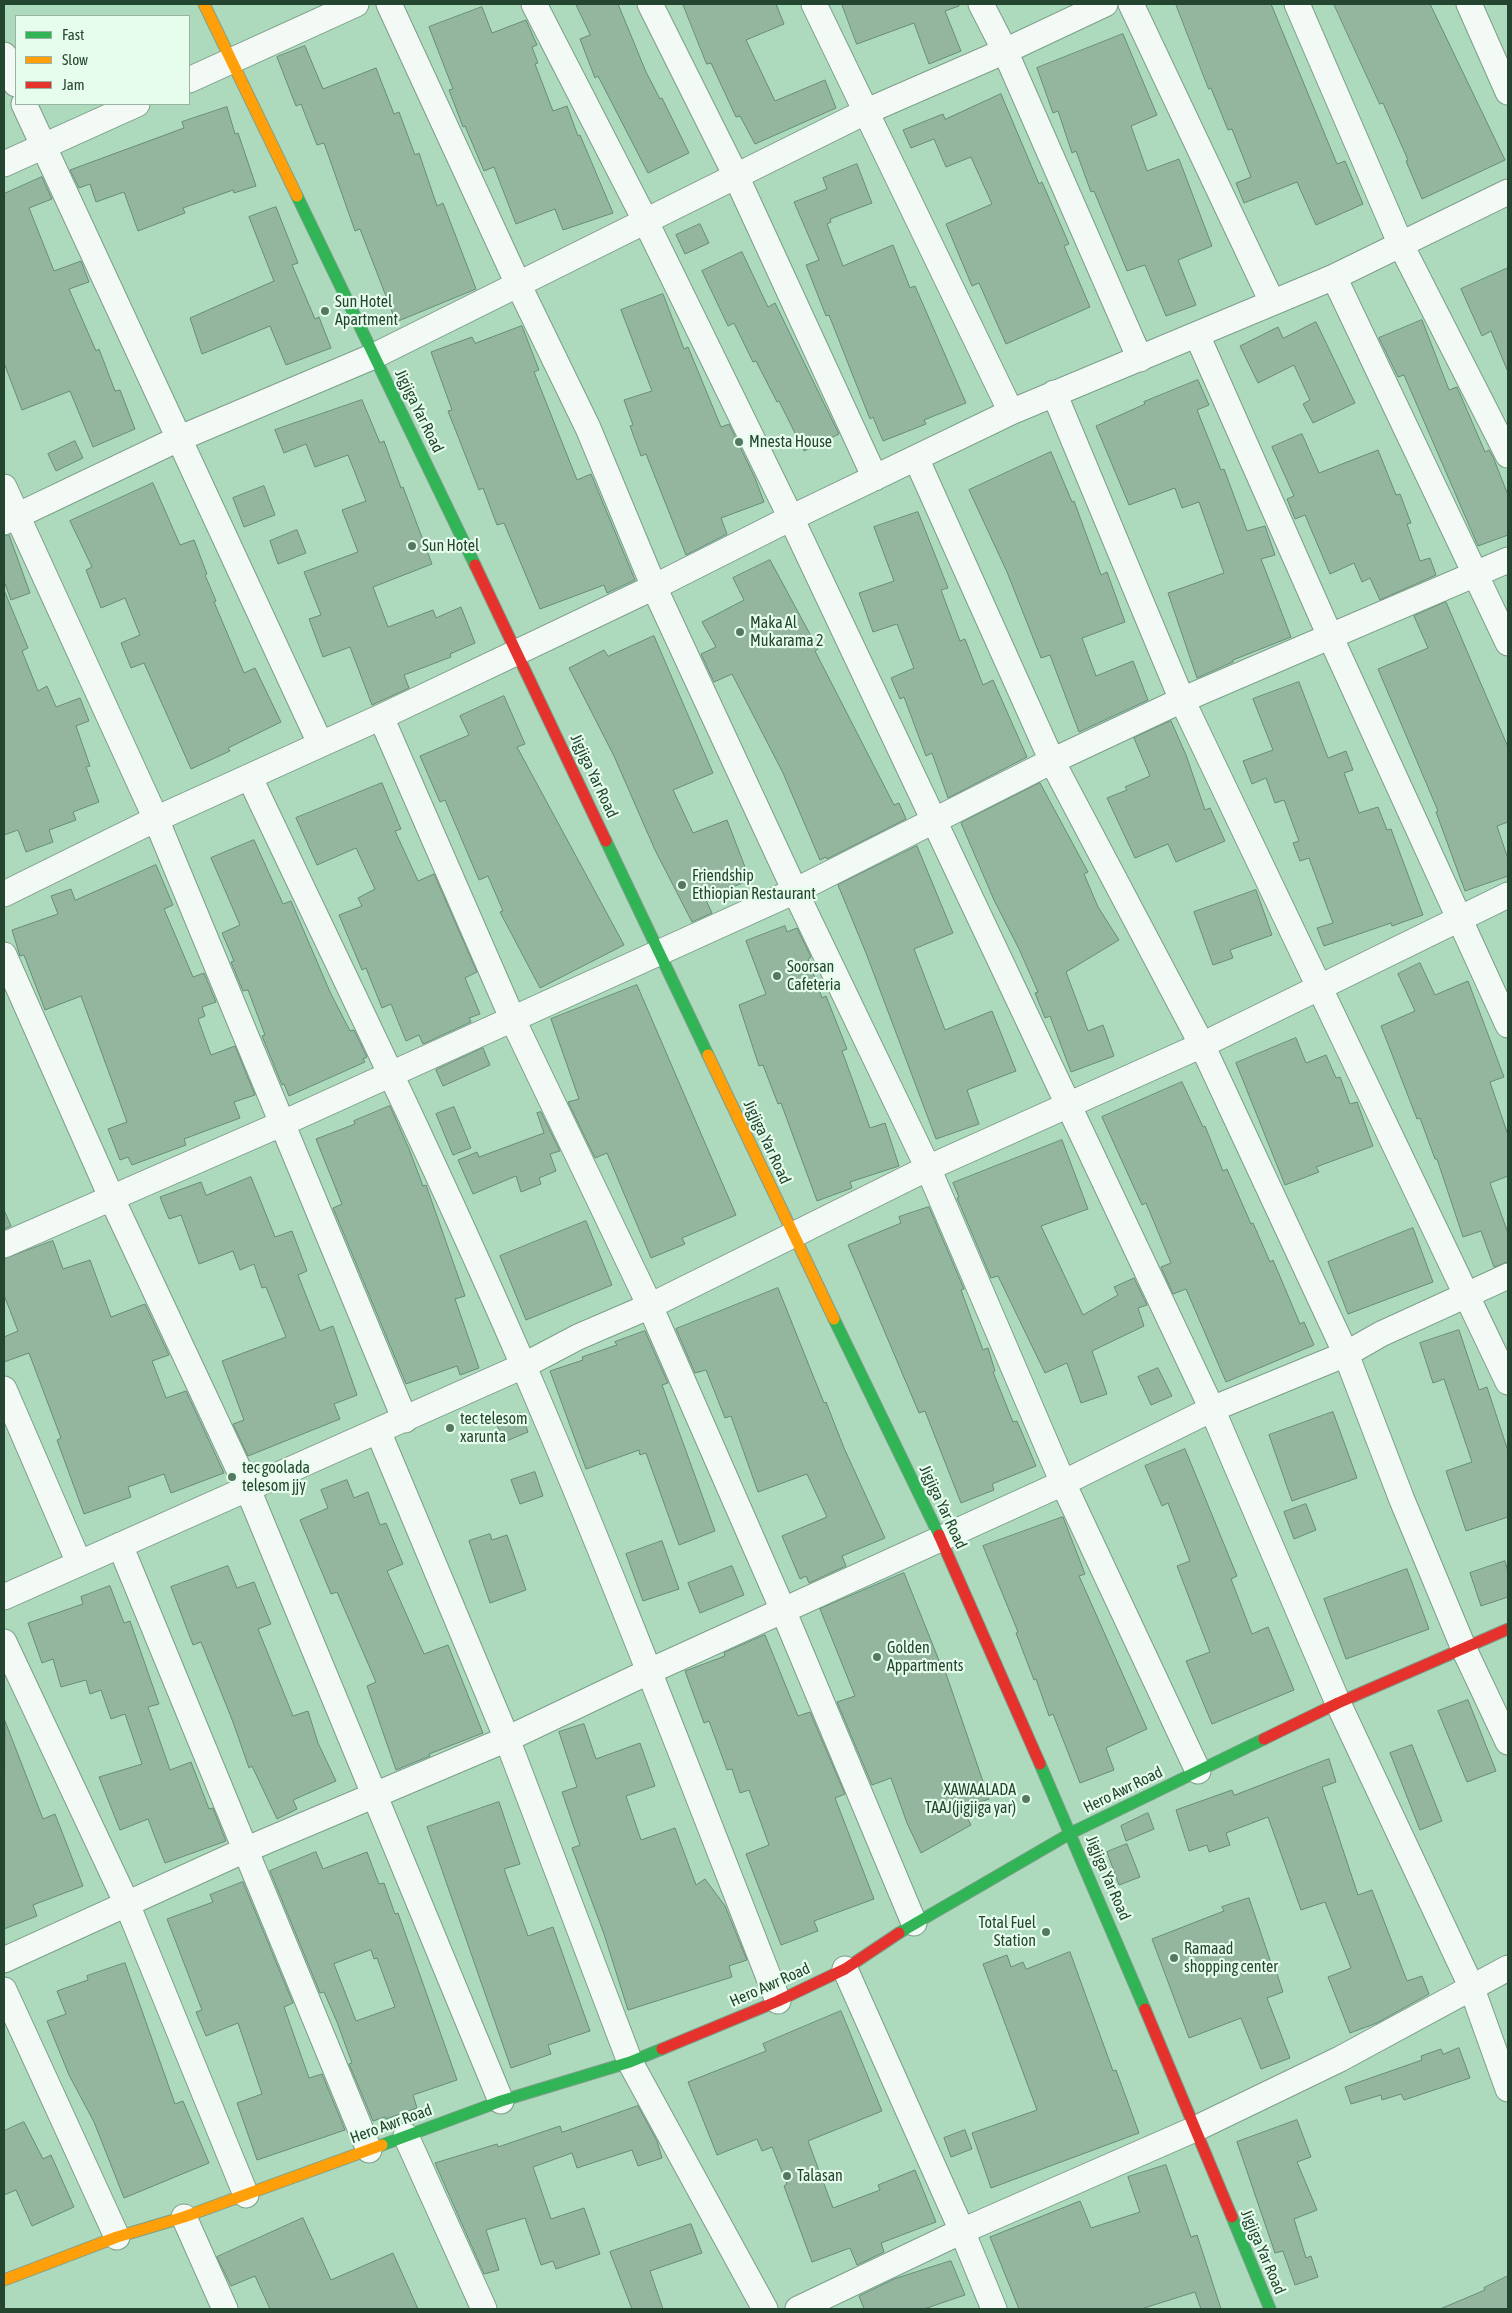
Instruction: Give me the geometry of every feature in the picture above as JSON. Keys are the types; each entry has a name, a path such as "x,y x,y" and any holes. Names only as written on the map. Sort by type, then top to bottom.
{"street":[{"name":"Jigjiga Yar Road","path":"204,4 230,62 516,651 793,1235 940,1538 1071,1833 1270,2309"},
{"path":"190,80 356,4"},
{"path":"389,4 518,284 588,428 654,587 795,891 928,1168 1063,1483 1198,1771"},
{"path":"534,4 644,220 791,518 1212,1409 1338,1704 1471,1986 1508,2089"},
{"path":"650,4 736,176 875,478"},
{"path":"814,4 1011,412"},
{"path":"981,4 1005,51 1140,359"},
{"path":"10,519 178,439 374,356 644,220 865,112 1005,51 1105,4"},
{"path":"1131,4 1272,302"},
{"path":"1297,4 1400,245 1508,454"},
{"path":"1469,4 1508,92"},
{"path":"4,55 15,82"},
{"path":"24,105 42,147 320,743"},
{"path":"4,164 136,105"},
{"path":"4,894 156,819 250,778 320,743 381,717 516,651 654,587 791,518 1011,412 1334,277 1508,192"},
{"path":"1334,277 1508,643"},
{"path":"1197,334 1330,636 1508,1025"},
{"path":"1054,393 1182,700 1508,1382"},
{"path":"916,458 1052,761 1202,1045 1346,1354 1402,1500 1464,1649 1508,1742"},
{"path":"4,487 10,519 156,819 405,1420"},
{"path":"4,1244 112,1199 281,1124 513,1020 659,951 795,891 1052,761 1182,700 1508,560"},
{"path":"381,717 513,1020 650,1306 783,1610 914,1923"},
{"path":"250,778 390,1074 523,1366 650,1671 778,2001"},
{"path":"4,1597 247,1487 378,1432 523,1366 578,1337 650,1306 928,1168 1202,1045 1508,896"},
{"path":"4,955 112,1199 247,1487 376,1794 501,2101"},
{"path":"4,1960 246,1850 507,1739 650,1671 1063,1483 1212,1409 1346,1354 1381,1334 1466,1293 1508,1276"},
{"path":"4,1389 79,1563"},
{"path":"378,1432 507,1739 630,2062 765,2309"},
{"path":"120,1545 369,2150"},
{"name":"Hero Awr Road","path":"4,2280 118,2237 184,2217 501,2101 630,2062 778,2001 845,1969 914,1923 1071,1833 1338,1704 1508,1629"},
{"path":"4,1642 128,1904 246,2194"},
{"path":"798,2309 962,2231 1195,2129 1340,2059 1471,1986 1508,1968"},
{"path":"845,1969 962,2231 994,2309"},
{"path":"4,1990 118,2237"},
{"path":"406,2136 484,2309"},
{"path":"184,2217 225,2309"}],"building":[{"path":"576,4 618,4 646,72 660,99 662,98 689,153 648,173 598,76 595,78 580,39 590,35"},
{"path":"683,4 776,4 784,24 746,40 775,101 825,80 836,108 755,144 740,116 736,117 711,63 707,64"},
{"path":"842,4 959,4 959,6 945,11 961,51 929,64 914,23 857,44"},
{"path":"1176,4 1271,4 1337,164 1345,161 1363,204 1316,225 1297,182 1244,203 1236,183 1251,177 1232,129 1228,130 1211,88 1209,89"},
{"path":"1334,4 1430,4 1505,160 1422,199 1406,161 1408,160 1383,103 1380,104"},
{"path":"482,7 492,33 526,20 537,45 532,47 538,63 535,64 553,111 567,106 578,136 580,135 613,213 563,230 555,209 516,224 494,167 484,171 465,126 463,127 449,90 453,89 429,27"},
{"path":"1123,34 1157,115 1131,126 1147,171 1179,159 1212,246 1178,260 1196,305 1166,316 1145,265 1127,271 1094,191 1091,192 1076,151 1072,153 1058,111 1053,113 1037,68"},
{"path":"305,46 323,89 376,68 394,114 399,112 415,155 419,153 437,206 443,203 476,289 396,322 360,229 355,231 324,143 317,145 301,104 296,106 277,57"},
{"path":"1001,94 1039,184 1042,182 1069,244 1064,246 1090,307 1006,344 979,283 972,286 946,224 992,204 971,157 946,167 934,139 911,148 903,130 943,114 945,119"},
{"path":"227,107 235,134 238,133 256,186 234,193 233,190 183,208 185,213 138,231 124,192 96,202 90,184 79,188 70,170 184,128 182,122"},
{"path":"857,164 872,203 830,219 831,222 827,224 843,266 893,245 910,288 915,286 966,403 924,420 926,424 883,441 873,417 870,419 829,315 826,316 806,265 819,260 794,202 827,189 823,178"},
{"path":"42,177 52,199 29,208 54,271 81,261 89,282 69,289 96,351 99,349 115,391 120,390 135,429 93,447 70,391 22,410 4,363 4,194"},
{"path":"276,207 298,263 292,265 315,319 319,317 331,348 286,365 270,326 202,354 190,318 274,281 249,217"},
{"path":"700,224 709,243 685,254 676,235"},
{"path":"742,252 768,307 775,303 839,434 804,451 779,401 777,402 756,361 753,362 734,323 728,326 702,271"},
{"path":"1508,268 1508,372 1491,331 1482,336 1461,289"},
{"path":"663,294 684,349 688,347 721,427 729,424 755,478 764,502 721,518 727,534 686,555 646,454 641,456 630,426 633,425 624,400 652,391 621,310"},
{"path":"1422,320 1449,390 1457,387 1485,452 1489,450 1493,457 1508,495 1508,535 1478,546 1404,375 1398,377 1379,338"},
{"path":"1316,322 1355,403 1313,423 1303,404 1310,400 1294,365 1258,383 1240,346 1278,327 1283,338"},
{"path":"522,326 539,370 534,372 577,480 591,474 635,580 607,593 604,585 540,609 504,523 497,525 483,488 479,490 448,411 452,410 431,352 472,337 475,343"},
{"path":"1198,380 1209,405 1197,410 1221,470 1224,469 1247,531 1265,526 1275,555 1261,559 1291,637 1233,660 1233,662 1197,678 1168,593 1224,573 1199,502 1182,508 1175,488 1129,505 1096,426 1145,404 1144,402"},
{"path":"362,400 380,443 384,441 432,564 373,587 388,627 433,610 436,618 461,607 475,643 450,654 451,657 404,675 409,688 372,705 350,647 323,657 309,619 321,615 304,572 358,552 342,510 366,501 348,455 315,467 306,444 284,453 275,430"},
{"path":"1302,434 1319,473 1378,450 1396,495 1400,494 1411,523 1407,524 1420,561 1430,558 1436,575 1380,600 1370,578 1362,582 1354,563 1330,574 1305,515 1295,519 1287,499 1294,496 1272,447"},
{"path":"75,441 83,458 56,471 48,454"},
{"path":"1051,452 1072,502 1074,501 1101,575 1107,572 1125,622 1082,638 1096,676 1133,661 1148,700 1079,732 1050,655 1041,658 1007,572 969,490"},
{"path":"153,483 180,545 194,540 207,574 205,575 216,601 214,602 244,673 255,668 281,722 228,748 230,751 191,769 144,663 131,668 121,643 140,635 125,598 101,608 86,570 92,567 70,521"},
{"path":"264,486 275,515 244,527 233,498"},
{"path":"918,512 948,588 941,590 960,641 965,639 983,685 993,680 1027,757 948,798 932,753 926,756 904,697 900,699 891,678 914,668 897,624 873,632 859,593 894,581 874,527"},
{"path":"297,530 306,553 278,564 270,541"},
{"path":"9,535 30,593 11,600 4,581 4,536"},
{"path":"770,560 818,649 815,651 894,805 899,803 906,819 827,859 826,857 820,860 783,773 732,674 714,682 701,654 716,647 702,622 744,600 733,578"},
{"path":"4,590 28,648 22,651 38,691 47,686 56,707 80,698 89,721 76,726 90,766 86,767 99,802 73,812 76,820 49,830 53,842 26,852 18,830 4,835"},
{"path":"1446,602 1508,747 1508,822 1497,826 1508,859 1508,876 1465,891 1436,812 1438,811 1378,669 1428,648 1414,616"},
{"path":"654,636 713,773 673,790 693,833 727,820 750,880 705,898 712,913 692,922 655,850 614,756 569,668 604,650 608,656"},
{"path":"1299,682 1328,758 1346,751 1353,770 1344,773 1359,813 1378,807 1387,830 1391,829 1423,915 1392,926 1391,923 1324,946 1317,928 1333,923 1309,858 1300,861 1293,843 1299,841 1284,800 1275,803 1266,778 1252,784 1243,761 1273,750 1253,699"},
{"path":"504,696 525,744 517,747 624,945 540,988 500,912 503,911 488,876 479,880 445,800 440,802 420,756 469,735 460,716"},
{"path":"1171,721 1186,755 1205,810 1210,808 1225,841 1176,862 1168,844 1135,858 1107,798 1127,790 1125,787 1150,776 1134,738"},
{"path":"382,783 401,829 395,831 418,881 434,874 477,972 465,978 480,1014 469,1018 471,1022 423,1044 419,1035 406,1041 391,1004 382,1008 366,968 362,970 339,915 362,906 358,898 375,889 356,848 317,865 296,818"},
{"path":"1040,783 1088,872 1084,874 1098,907 1119,940 1066,972 1088,1031 1103,1025 1114,1056 1071,1072 1050,1016 1045,1018 1035,993 1038,992 994,900 961,823"},
{"path":"254,840 283,904 291,901 330,992 350,1031 354,1030 367,1057 363,1059 365,1062 289,1096 284,1084 282,1085 262,1036 265,1035 248,990 243,991 231,962 234,961 222,933 240,925 211,858"},
{"path":"917,846 953,933 914,949 945,1030 992,1011 1016,1071 967,1090 979,1124 936,1139 866,953 838,885"},
{"path":"156,865 173,905 164,909 193,977 204,973 216,1002 202,1007 205,1016 198,1019 211,1055 235,1046 255,1095 234,1102 240,1118 184,1139 186,1145 132,1165 128,1157 120,1160 108,1129 127,1122 81,996 45,1010 24,955 20,956 12,930 58,914 51,896 71,889 75,900"},
{"path":"1256,890 1272,935 1230,950 1233,958 1213,965 1194,912"},
{"path":"785,926 787,932 797,928 811,957 808,959 822,998 826,996 847,1049 842,1051 870,1128 885,1123 899,1166 850,1182 852,1188 817,1201 781,1103 778,1104 763,1065 759,1066 739,1005 766,994 746,941"},
{"path":"1420,963 1435,995 1468,981 1504,1077 1490,1082 1508,1135 1508,1176 1490,1183 1508,1233 1508,1262 1494,1267 1481,1231 1463,1237 1437,1159 1435,1159 1420,1118 1417,1119 1381,1026 1415,1011 1398,974"},
{"path":"637,985 736,1215 682,1238 685,1244 651,1258 607,1153 595,1158 568,1102 579,1099 551,1019"},
{"path":"1296,1038 1306,1063 1326,1055 1336,1078 1340,1077 1350,1104 1357,1102 1373,1146 1316,1167 1319,1172 1285,1185 1236,1063"},
{"path":"483,1048 490,1065 443,1086 436,1070"},
{"path":"1182,1082 1203,1127 1205,1126 1223,1171 1227,1169 1270,1262 1273,1260 1300,1324 1304,1322 1314,1345 1226,1382 1186,1289 1173,1294 1161,1267 1171,1263 1146,1203 1142,1205 1102,1117"},
{"path":"390,1106 423,1186 426,1185 465,1296 455,1299 479,1368 460,1375 457,1366 406,1384 333,1208 342,1204 316,1139 355,1124 354,1121"},
{"path":"454,1107 471,1148 453,1155 436,1114"},
{"path":"541,1112 560,1151 550,1154 556,1171 539,1178 541,1184 521,1192 516,1176 473,1194 458,1160 477,1152 479,1157 544,1133 537,1113"},
{"path":"1062,1140 1088,1209 1041,1226 1083,1315 1118,1295 1114,1287 1134,1278 1147,1305 1138,1308 1144,1326 1092,1351 1107,1394 1081,1403 1067,1363 1045,1373 998,1276 991,1278 957,1198 959,1197 953,1183"},
{"path":"251,1177 275,1237 292,1231 307,1271 298,1275 320,1331 333,1326 357,1395 334,1404 340,1419 248,1456 233,1424 244,1420 222,1361 286,1337 266,1287 262,1288 254,1264 240,1270 233,1251 199,1264 181,1215 169,1219 160,1197 201,1182 206,1195"},
{"path":"929,1207 964,1289 961,1290 983,1350 988,1348 995,1371 993,1372 1013,1422 1017,1421 1036,1466 992,1484 994,1490 961,1503 925,1411 919,1413 848,1245 901,1223 899,1217"},
{"path":"4,1210 11,1226 4,1229"},
{"path":"586,1221 612,1285 526,1320 500,1256"},
{"path":"1413,1228 1433,1282 1348,1314 1328,1262"},
{"path":"53,1241 63,1269 90,1260 111,1317 145,1304 169,1355 152,1361 166,1398 186,1391 224,1473 171,1493 164,1474 128,1487 131,1497 84,1514 57,1440 61,1438 29,1353 4,1362 4,1337 18,1331 4,1295 4,1259"},
{"path":"778,1288 824,1403 826,1402 844,1448 885,1538 842,1556 846,1566 809,1583 806,1576 800,1579 782,1536 827,1517 807,1474 758,1492 731,1416 725,1418 706,1370 695,1373 676,1329"},
{"path":"1459,1330 1479,1390 1487,1387 1508,1451 1508,1517 1466,1531 1446,1471 1472,1462 1444,1379 1433,1383 1420,1343"},
{"path":"645,1331 668,1383 662,1385 715,1531 679,1545 646,1453 640,1455 639,1450 586,1469 550,1371 583,1360 582,1357 617,1345 615,1342"},
{"path":"1158,1368 1172,1396 1151,1405 1138,1377"},
{"path":"1333,1412 1357,1478 1292,1501 1269,1435"},
{"path":"521,1413 528,1432 504,1442 496,1422"},
{"path":"1185,1449 1237,1576 1231,1579 1252,1634 1268,1627 1294,1690 1212,1724 1186,1661 1210,1652 1177,1566 1190,1561 1168,1503 1162,1506 1145,1466"},
{"path":"535,1472 543,1496 520,1504 511,1480"},
{"path":"347,1480 354,1498 368,1492 380,1525 386,1523 403,1564 387,1571 424,1654 448,1645 483,1733 429,1754 430,1756 396,1770 367,1686 376,1682 337,1592 331,1594 300,1520 328,1508 321,1490"},
{"path":"1306,1504 1316,1530 1294,1539 1284,1512"},
{"path":"1063,1517 1085,1574 1079,1576 1147,1729 1106,1748 1114,1770 1080,1783 1053,1714 1049,1716 1036,1679 1034,1680 1016,1633 1018,1632 983,1546"},
{"path":"490,1534 492,1540 507,1535 526,1590 490,1603 469,1541"},
{"path":"662,1541 679,1589 643,1601 626,1554"},
{"path":"1505,1561 1508,1572 1508,1597 1481,1606 1470,1573"},
{"path":"228,1566 237,1588 254,1582 271,1624 258,1629 293,1716 308,1711 318,1743 336,1781 293,1800 297,1809 277,1819 252,1766 249,1768 201,1642 193,1645 171,1587"},
{"path":"732,1566 744,1595 700,1613 688,1583"},
{"path":"1407,1569 1429,1629 1346,1659 1324,1599"},
{"path":"904,1573 940,1663 942,1662 989,1799 962,1808 971,1825 921,1853 907,1823 891,1778 872,1785 837,1702 855,1696 820,1609"},
{"path":"110,1586 124,1623 130,1621 159,1704 148,1707 170,1770 191,1762 209,1809 213,1808 226,1841 165,1863 148,1819 120,1830 99,1777 142,1764 125,1714 111,1719 101,1690 90,1694 86,1680 61,1687 53,1659 42,1663 28,1623 83,1604 81,1597"},
{"path":"765,1635 798,1716 810,1712 845,1794 835,1798 874,1899 814,1921 818,1931 781,1945 746,1854 769,1845 749,1790 740,1793 732,1769 727,1770 709,1721 704,1723 685,1671 725,1656 724,1653"},
{"path":"1468,1700 1496,1771 1467,1782 1438,1711"},
{"path":"5,1721 43,1819 55,1814 83,1886 33,1905 37,1916 4,1929"},
{"path":"584,1724 596,1759 640,1743 655,1786 626,1796 641,1840 675,1828 696,1885 705,1879 725,1906 747,1960 729,1966 732,1977 628,2010 604,1934 572,1848 580,1845 562,1792 577,1787 559,1732"},
{"path":"1412,1745 1442,1821 1420,1830 1390,1753"},
{"path":"1329,1759 1336,1782 1322,1787 1358,1895 1372,1890 1407,1981 1422,1976 1429,1994 1377,2023 1350,2033 1328,1977 1351,1968 1325,1902 1301,1910 1268,1817 1226,1833 1230,1845 1209,1852 1207,1845 1189,1851 1176,1810 1232,1790 1234,1795"},
{"path":"499,1802 520,1864 504,1869 528,1936 553,1927 590,2031 548,2045 551,2054 511,2068 427,1827"},
{"path":"1148,1813 1154,1829 1126,1841 1121,1826"},
{"path":"1127,1844 1140,1877 1119,1885 1107,1852"},
{"path":"316,1852 323,1869 367,1852 379,1884 384,1883 395,1914 398,1913 457,2080 413,2095 417,2108 386,2119 385,2117 373,2121 349,2064 352,2063 337,2022 324,1992 320,1993 270,1871","holes":["371,1950 374,1959 377,1958 395,2007 356,2021 334,1964"]},
{"path":"243,1882 293,2003 284,2007 309,2078 322,2074 345,2130 257,2160 237,2103 262,2094 238,2023 206,2036 196,2012 202,2010 167,1919 213,1902 210,1895"},
{"path":"1249,1898 1273,1969 1275,1968 1283,1992 1267,1998 1290,2058 1261,2069 1241,2018 1189,2038 1152,1939 1224,1911 1222,1907"},
{"path":"1070,1952 1113,2071 1116,2070 1139,2133 991,2188 972,2133 1037,2110 983,1964 1007,1955 1011,1967 1023,1962 1026,1969"},
{"path":"125,1963 175,2104 183,2101 209,2163 124,2198 94,2122 69,2075 47,2021 66,2014 57,1991 88,1980 87,1976"},
{"path":"841,2011 882,2111 808,2141 833,2208 880,2190 878,2185 915,2170 936,2222 881,2243 884,2252 857,2265 850,2248 812,2262 784,2186 787,2184 772,2147 762,2151 757,2139 717,2155 688,2082 766,2051 763,2044"},
{"path":"1459,2048 1470,2078 1404,2100 1401,2094 1382,2100 1381,2095 1351,2104 1345,2087 1422,2060 1421,2056 1441,2049 1443,2054"},
{"path":"638,2106 657,2141 662,2158 638,2166 632,2150 577,2168 572,2153 533,2167 551,2219 584,2208 600,2254 556,2269 553,2261 541,2265 525,2218 486,2230 499,2270 484,2274 435,2163 497,2144 498,2147 560,2126 562,2132"},
{"path":"1297,2120 1311,2157 1297,2162 1317,2210 1294,2219 1306,2258 1311,2256 1318,2277 1295,2285 1283,2251 1275,2253 1237,2142"},
{"path":"24,2122 43,2159 51,2155 74,2207 32,2226 16,2190 4,2195 4,2131"},
{"path":"965,2130 972,2149 951,2157 944,2138"},
{"path":"1166,2165 1191,2237 1197,2235 1221,2309 1201,2309 1195,2292 1141,2309 1019,2309 990,2237 1080,2201 1091,2228 1140,2212 1128,2177"},
{"path":"303,2218 331,2280 393,2253 418,2309 270,2309 255,2276 231,2286 217,2257"},
{"path":"691,2224 702,2253 650,2271 663,2309 632,2309 610,2252"},
{"path":"951,2261 965,2295 924,2309 864,2309 859,2296 894,2279"},
{"path":"1508,2276 1508,2309 1440,2309 1485,2290 1484,2288"}],"traffic: fast":[{"path":"297,196 475,565"},
{"path":"606,841 708,1055"},
{"path":"834,1319 939,1535"},
{"path":"899,1933 1071,1833 1264,1739"},
{"path":"1040,1764 1145,2009"},
{"path":"382,2145 501,2101 630,2062 662,2049"},
{"path":"1232,2217 1270,2309"}],"traffic: slow":[{"path":"204,4 297,196"},
{"path":"708,1055 834,1319"},
{"path":"4,2280 117,2237 184,2217 382,2145"}],"traffic: jam":[{"path":"475,565 606,841"},
{"path":"939,1535 1040,1764"},
{"path":"1264,1739 1338,1703 1508,1629"},
{"path":"662,2049 778,2001 845,1969 899,1933"},
{"path":"1145,2009 1232,2217"}],"place":[{"name":"Sun Hotel Apartment","path":"325,311"},
{"name":"Mnesta House","path":"739,442"},
{"name":"Sun Hotel","path":"412,546"},
{"name":"Maka Al Mukarama 2","path":"740,632"},
{"name":"Friendship Ethiopian Restaurant","path":"682,885"},
{"name":"Soorsan Cafeteria","path":"777,976"},
{"name":"tec telesom xarunta","path":"450,1428"},
{"name":"tec goolada telesom jjy","path":"232,1477"},
{"name":"Golden Appartments","path":"877,1657"},
{"name":"XAWAALADA TAAJ(jigjiga yar)","path":"1026,1799"},
{"name":"Total Fuel Station","path":"1046,1932"},
{"name":"Ramaad shopping center","path":"1174,1958"},
{"name":"Talasan","path":"787,2176"}]}
